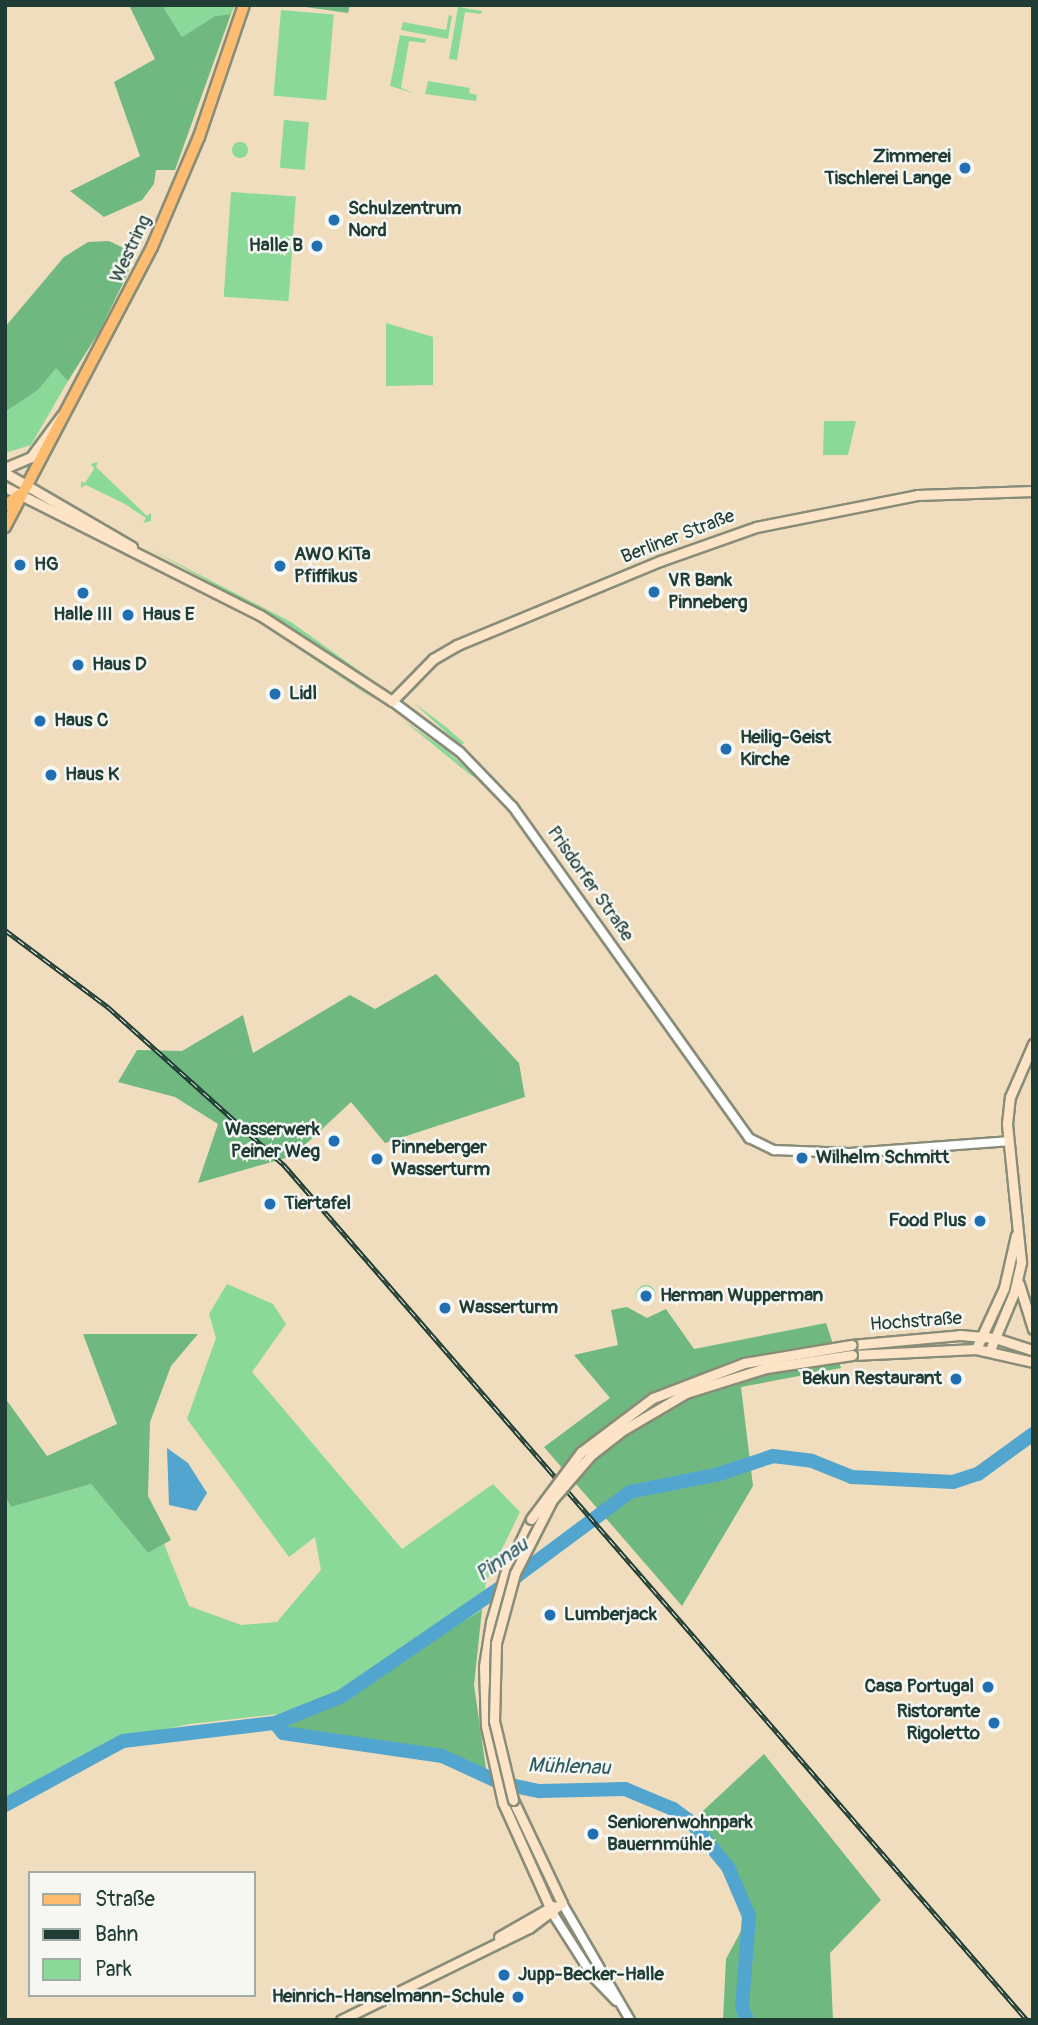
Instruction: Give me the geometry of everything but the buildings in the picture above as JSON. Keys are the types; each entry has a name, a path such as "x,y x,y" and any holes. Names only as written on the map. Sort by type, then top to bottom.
{"main road":[{"name":"Westring","path":"5,527 19,495 71,407 172,203 244,5"},
{"path":"5,468 31,457 54,422 71,407"},
{"name":"Prisdorfer Straße","path":"5,473 114,533 139,552"},
{"name":"Berliner Straße","path":"392,701 433,659 457,645 713,541 801,515 872,502 1007,490 1033,485"},
{"name":"Prisdorfer Straße","path":"5,487 260,615 392,701"},
{"name":"Berliner Straße","path":"1007,490 1033,491"},
{"name":"Westring","path":"5,506 19,495"},
{"path":"976,1349 1004,1288 1016,1235 1008,1141 1010,1097 1033,1044"},
{"path":"990,1350 1018,1279 1021,1242 1016,1235"},
{"path":"1018,1279 1033,1329"},
{"name":"Hochstraße","path":"852,1350 983,1336 1033,1350"},
{"path":"551,1910 503,1803 485,1726 487,1640 515,1550 550,1489 601,1435 634,1409 672,1389 744,1363 852,1350 976,1349 990,1350 1033,1362"},
{"path":"341,2020 489,1945 562,1903 513,1800 494,1721 496,1643 515,1573 552,1500 582,1465 620,1432 686,1393 766,1368 852,1350"}],"street":[{"name":"Prisdorfer Straße","path":"392,701 460,752 513,807 749,1138 774,1150 850,1153 1008,1141"},
{"path":"562,1903 630,2020"},
{"path":"551,1910 594,1978 621,2005"}],"green space":[{"path":"129,5 162,5 182,37 215,16 231,14 175,170 156,170 154,184 142,200 104,217 70,191 140,156 114,82 155,59"},
{"path":"162,5 235,5 231,14 215,16 182,37"},
{"path":"291,5 350,5 348,13"},
{"path":"458,7 482,11 481,14 465,12 457,60 449,59"},
{"path":"281,10 334,15 326,100 274,96"},
{"path":"449,15 452,16 448,39 401,30 403,22 446,30"},
{"path":"400,35 426,39 425,43 409,41 401,88 416,94 390,86"},
{"path":"428,81 470,88 469,93 477,95 476,101 425,94"},
{"path":"284,120 309,122 305,170 280,168"},
{"path":"240,142 246,144 246,156 240,158 234,156 232,150 234,144"},
{"path":"231,192 296,197 289,301 224,297"},
{"path":"109,241 132,252 128,273 99,332 68,381 56,368 38,390 5,412 5,327 64,257 88,242"},
{"path":"386,323 433,337 433,385 386,386"},
{"path":"56,367 68,381 31,445 5,453 5,412 38,390"},
{"path":"824,421 856,421 848,455 823,455"},
{"path":"98,462 96,467 147,516 151,513 151,521 143,523 146,518 125,504 86,485 81,488 81,481 85,483 94,469 91,464"},
{"path":"146,547 291,622 375,682 262,611"},
{"path":"268,624 305,646 372,698 263,625"},
{"path":"414,703 446,727 464,743 461,746"},
{"path":"403,720 446,750 484,783 469,774"},
{"path":"436,974 519,1063 525,1097 385,1143 351,1102 293,1156 198,1183 218,1124 175,1097 118,1082 137,1050 182,1051 243,1015 253,1053 350,995 375,1009"},
{"path":"227,1284 273,1304 286,1324 252,1372 402,1549 493,1484 520,1512 486,1582 482,1610 342,1696 279,1714 190,1724 132,1736 5,1797 5,1496 11,1507 91,1484 148,1553 164,1544 189,1606 241,1625 277,1622 321,1570 315,1537 289,1557 187,1419 216,1338 209,1314"},
{"path":"646,1285 653,1288 656,1295 653,1302 646,1305 639,1302 636,1295 639,1288"},
{"path":"627,1307 647,1318 666,1309 694,1349 826,1323 841,1368 741,1387 753,1486 682,1606 544,1447 610,1398 574,1355 618,1345 611,1310"},
{"path":"83,1334 198,1334 171,1366 150,1422 148,1496 171,1540 148,1553 91,1484 11,1507 5,1496 5,1398 47,1456 117,1424"},
{"path":"482,1610 474,1685 487,1776 442,1756 283,1733 275,1723 342,1696"},
{"path":"764,1754 881,1900 830,1953 833,2020 723,2020 726,1959 749,1916 727,1873 691,1822"}],"water":[{"path":"167,1448 188,1463 207,1493 196,1511 169,1505"}],"waterway":[{"name":"Pinnau","path":"5,1805 123,1741 275,1723 342,1696 517,1576 630,1492 719,1474 773,1456 812,1461 852,1477 953,1482 978,1474 1033,1434"},
{"name":"Mühlenau","path":"275,1723 283,1733 442,1756 501,1783 540,1791 625,1789 673,1809 691,1822 728,1867 749,1916 742,2007 747,2020"}],"railway":[{"path":"5,930 108,1007 284,1165 1027,2020"}],"place":[{"name":"Zimmerei Tischlerei Lange","path":"965,168"},
{"name":"Schulzentrum Nord","path":"334,220"},
{"name":"Halle B","path":"317,246"},
{"name":"HG","path":"20,565"},
{"name":"AWO KiTa Pfiffikus","path":"280,566"},
{"name":"VR Bank Pinneberg","path":"654,592"},
{"name":"Halle III","path":"83,593"},
{"name":"Haus E","path":"128,615"},
{"name":"Haus D","path":"78,665"},
{"name":"Lidl","path":"275,694"},
{"name":"Haus C","path":"40,721"},
{"name":"Heilig-Geist Kirche","path":"726,749"},
{"name":"Haus K","path":"51,775"},
{"name":"Wasserwerk Peiner Weg","path":"334,1141"},
{"name":"Wilhelm Schmitt","path":"802,1158"},
{"name":"Pinneberger Wasserturm","path":"377,1159"},
{"name":"Tiertafel","path":"270,1204"},
{"name":"Food Plus","path":"980,1221"},
{"name":"Herman Wupperman","path":"646,1296"},
{"name":"Wasserturm","path":"445,1308"},
{"name":"Bekun Restaurant","path":"956,1379"},
{"name":"Lumberjack","path":"550,1615"},
{"name":"Casa Portugal","path":"988,1687"},
{"name":"Ristorante Rigoletto","path":"994,1723"},
{"name":"Seniorenwohnpark Bauernmühle","path":"593,1834"},
{"name":"Jupp-Becker-Halle","path":"504,1975"},
{"name":"Heinrich-Hanselmann-Schule","path":"518,1997"}]}
